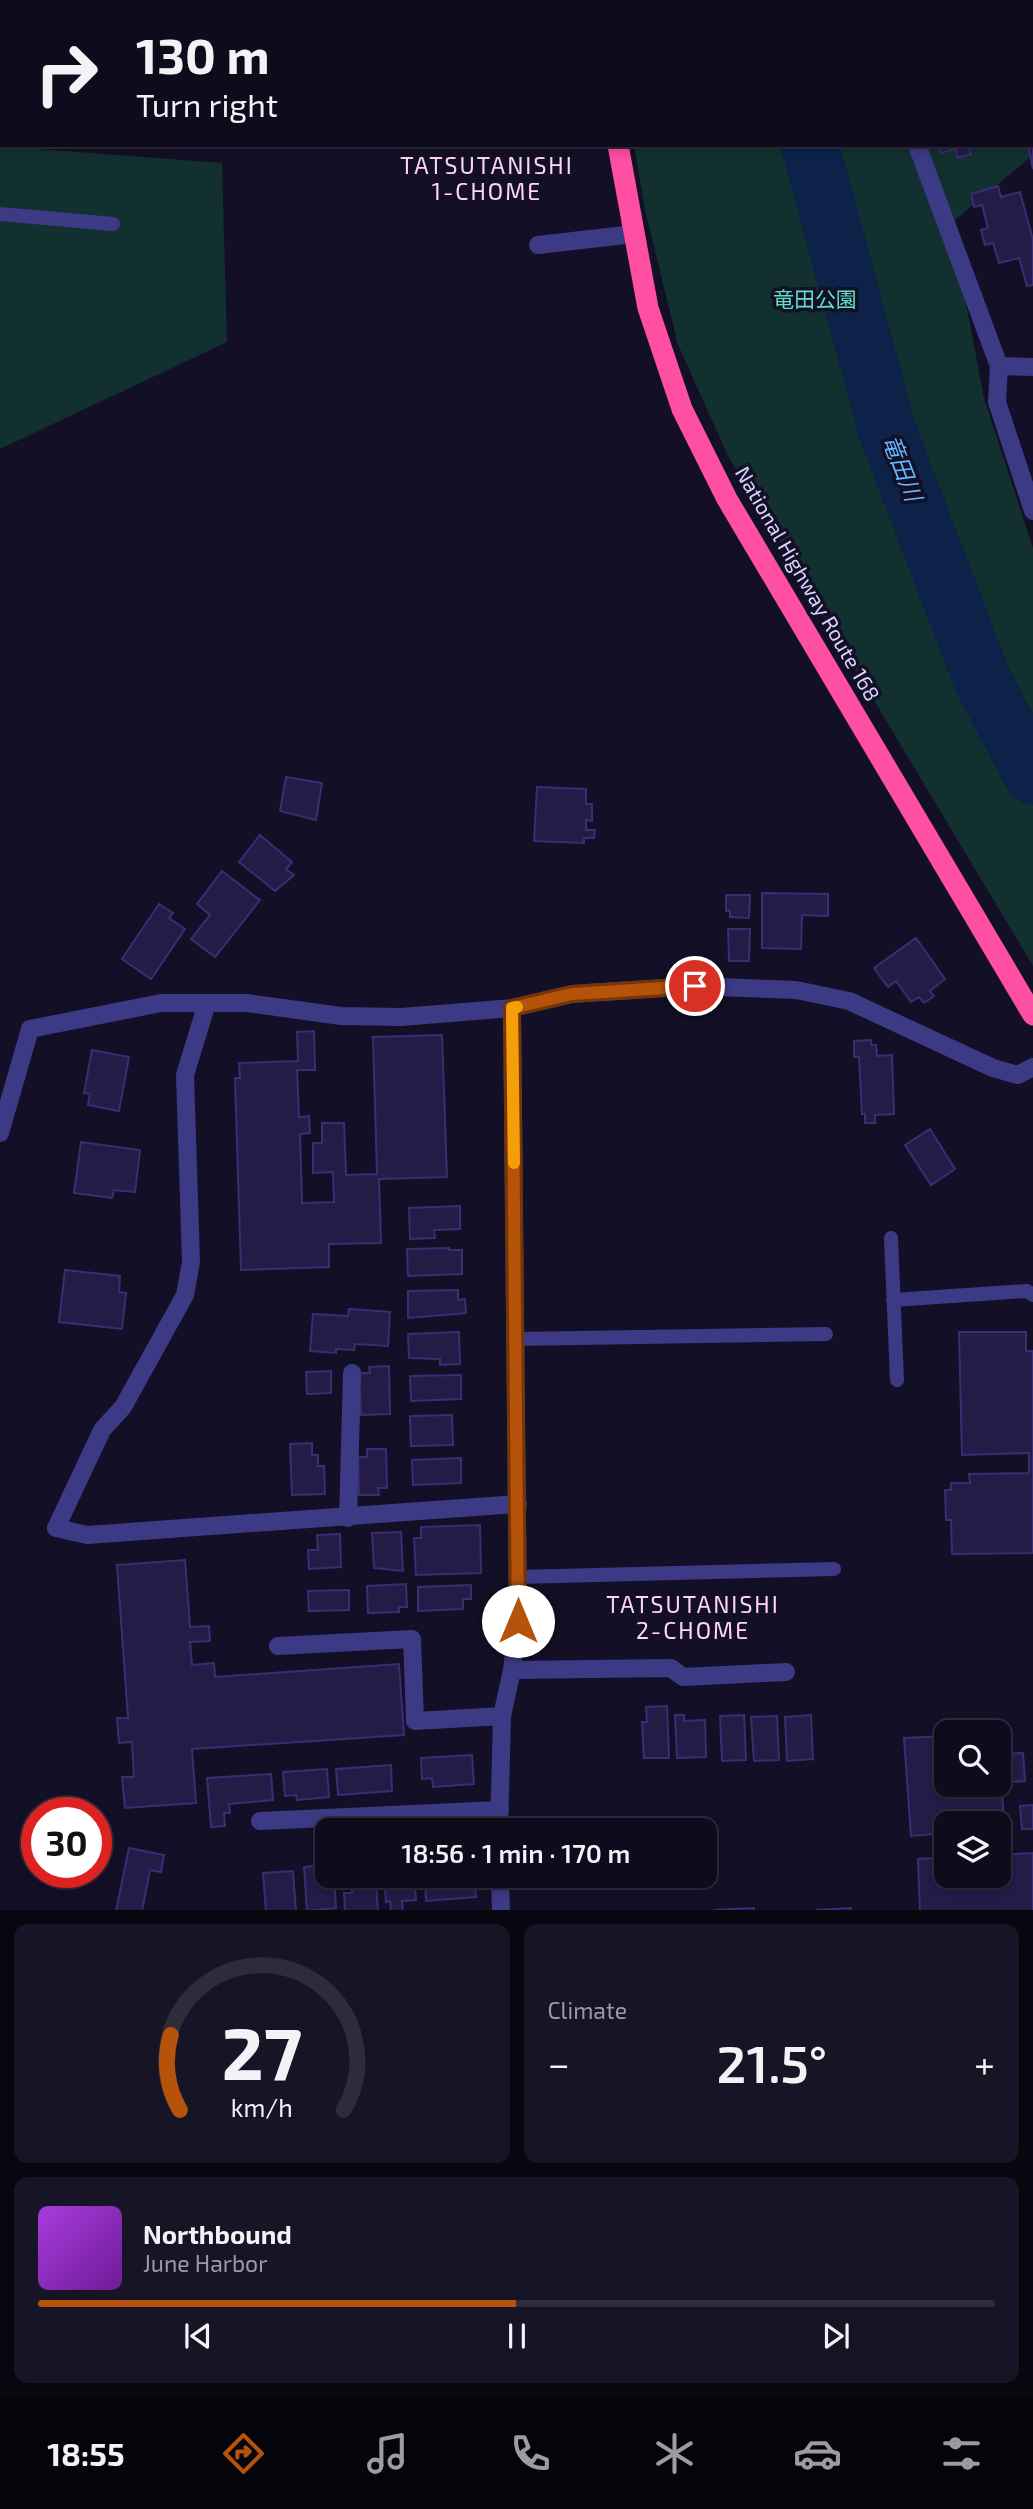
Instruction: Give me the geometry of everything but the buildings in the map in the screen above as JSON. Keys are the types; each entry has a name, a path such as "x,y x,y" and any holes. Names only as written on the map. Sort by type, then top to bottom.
{"highway":[{"name":"National Highway Route 168","path":"618,147 648,308 682,409 727,499 1033,1015"}],"street":[{"path":"918,147 999,366 997,402 1033,510"},
{"path":"538,245 634,234"},
{"path":"999,366 1033,366"},
{"path":"0,1133 30,1029 161,1003 258,1003 341,1016 401,1017 512,1008 572,994 681,987 796,989 849,1001 993,1068 1018,1075 1033,1067"},
{"path":"207,1003 185,1075 191,1262 185,1295 123,1407 102,1430 56,1528 88,1535 518,1504"},
{"path":"500,1818 502,1716 512,1671 518,1621 512,1008"},
{"path":"348,1518 352,1373"},
{"path":"278,1646 412,1639 415,1721 502,1716"},
{"path":"512,1671 671,1668 683,1676 786,1672"},
{"path":"260,1821 500,1810"},
{"path":"500,1888 501,1910"}],"lane":[{"path":"0,214 113,224"},
{"path":"891,1238 897,1380"},
{"path":"892,1300 1027,1291 1033,1295"},
{"path":"516,1339 826,1334"},
{"path":"518,1577 834,1569"}],"green space":[{"path":"0,147 222,163 227,342 0,449"},
{"name":"竜田公園","path":"634,147 1033,147 1033,155 943,230 961,277 984,398 1033,548 1033,966 729,458 678,345 645,210"}],"waterway":[{"name":"竜田川","path":"811,147 887,430 982,679 1033,776"}],"slow traffic":[{"path":"514,1163 512,1008 517,1007"}],"district":[{"name":"TATSUTANISHI 1-CHOME","path":"487,179"},
{"name":"TATSUTANISHI 2-CHOME","path":"693,1618"}],"route":[{"path":"518,1621 512,1008 572,994 695,986"}]}
